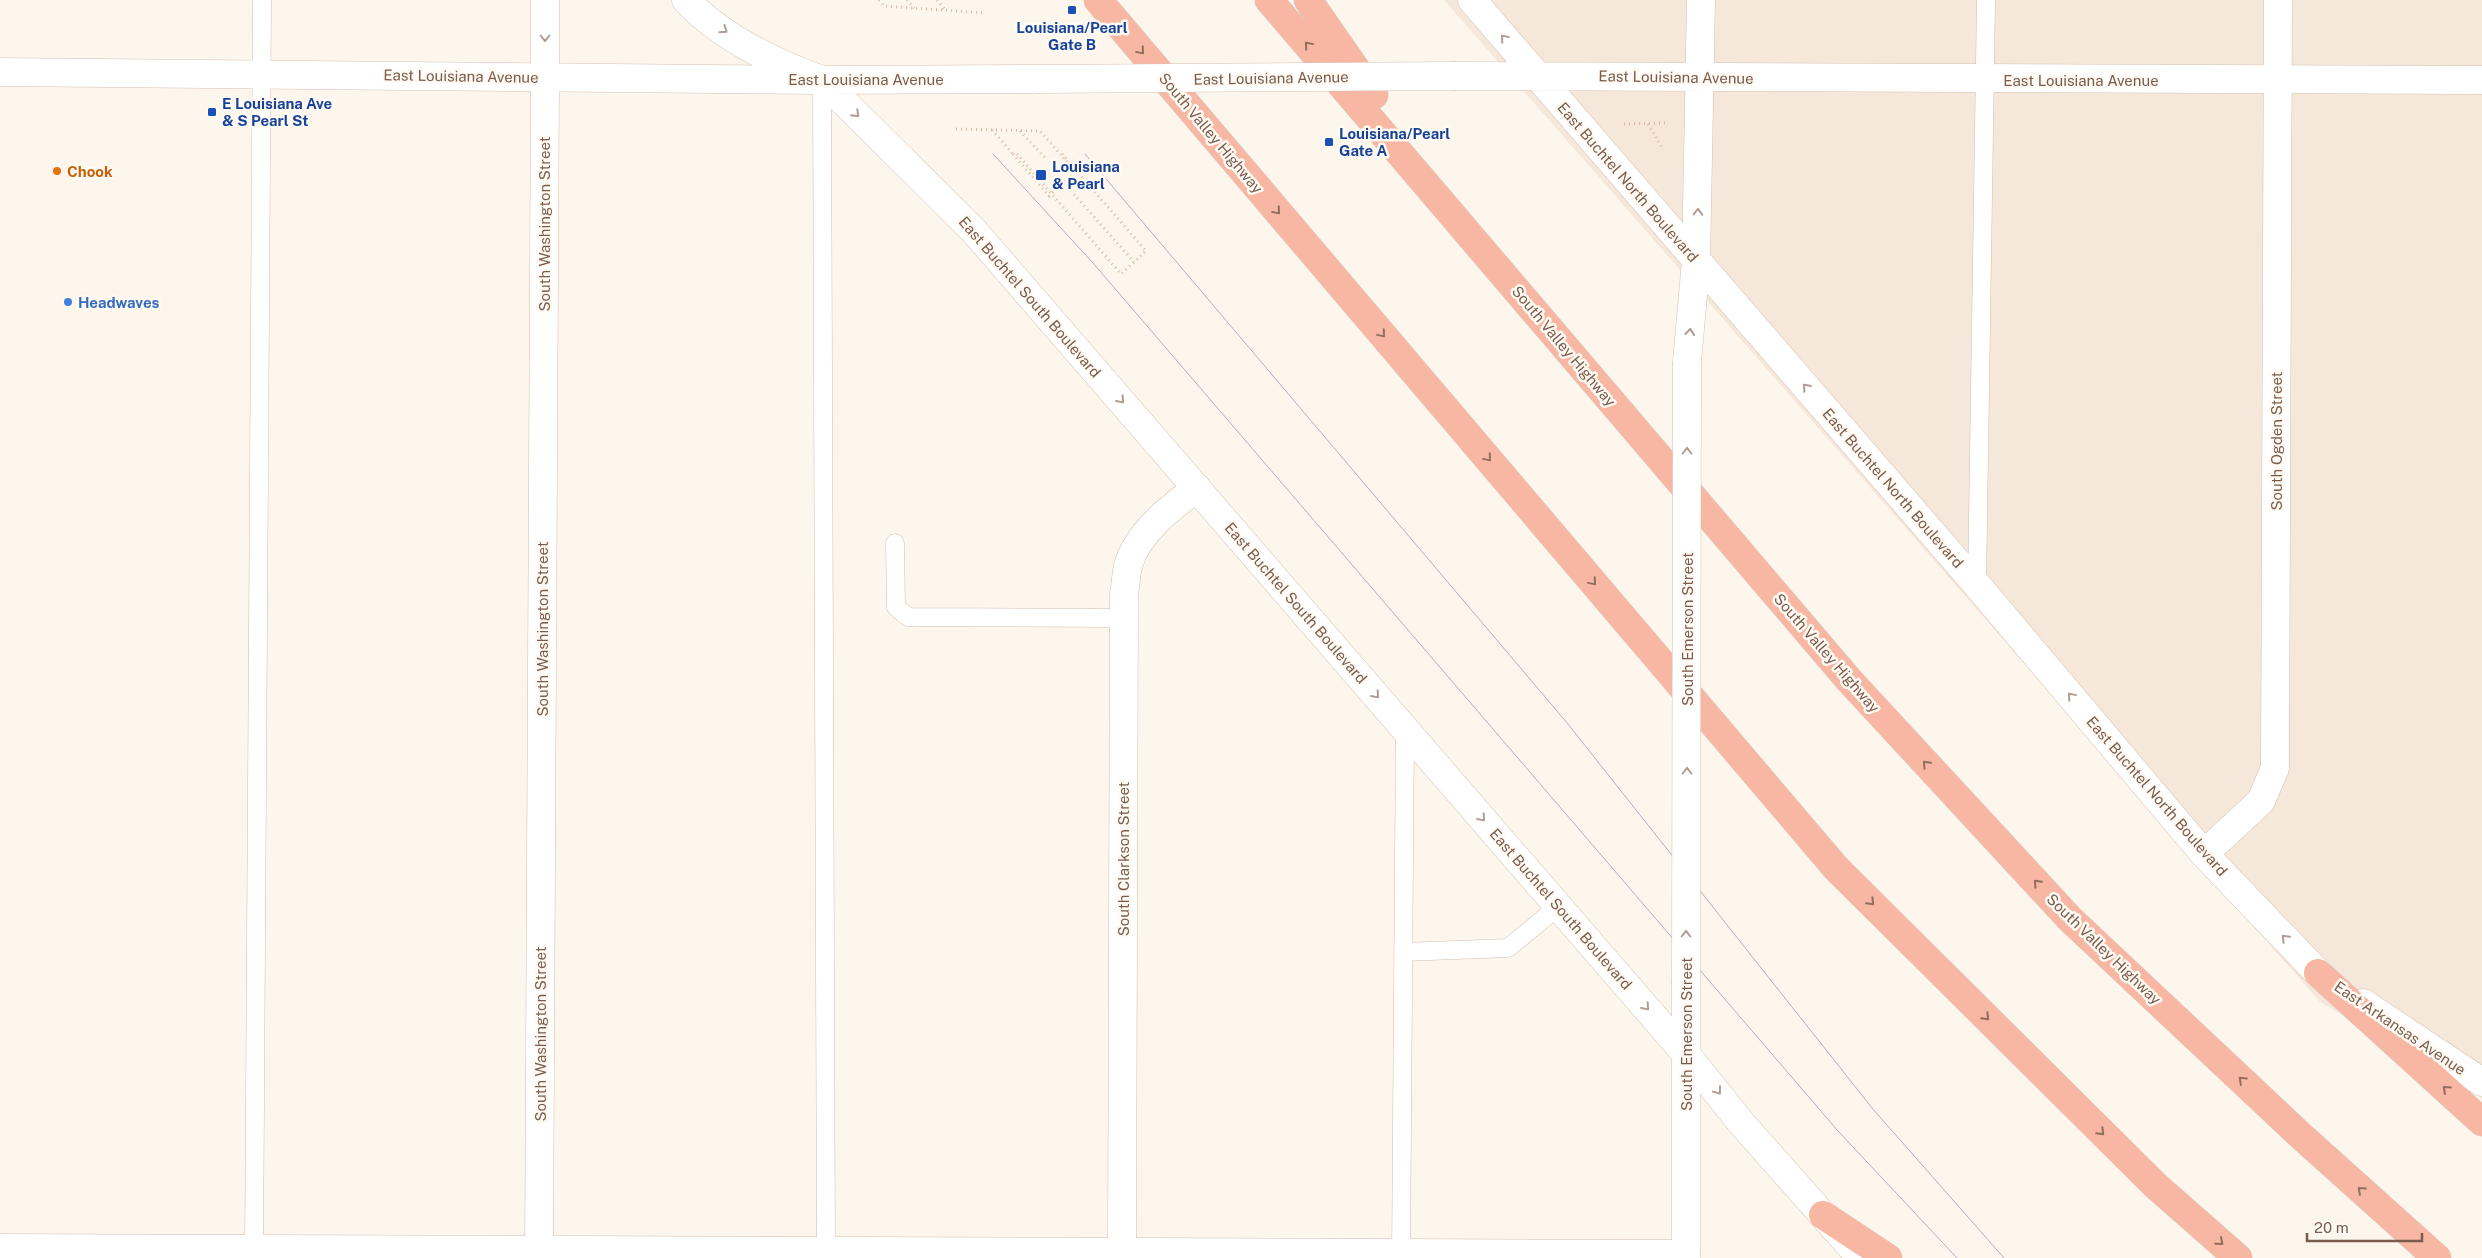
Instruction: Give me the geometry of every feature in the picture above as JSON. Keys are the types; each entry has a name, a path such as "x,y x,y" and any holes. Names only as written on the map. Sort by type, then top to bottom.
{"highway":[{"name":"South Valley Highway","path":"1098,0 1836,868 2155,1185 2238,1258"},
{"name":"South Valley Highway","path":"1269,0 1849,680 2070,918 2300,1134 2437,1258"},
{"path":"1308,0 1393,122 1510,282"},
{"path":"2318,973 2482,1122"},
{"path":"1823,1215 1888,1258"}],"street":[{"name":"South Washington Street","path":"539,1254 545,0"},
{"name":"East Buchtel South Boulevard","path":"686,0 696,10 748,48 822,80 974,231 1559,906 1686,1054 1743,1125 1861,1258"},
{"name":"East Buchtel North Boulevard","path":"1472,0 1977,585 2204,854 2318,973"},
{"name":"South Emerson Street","path":"1686,1256 1688,362 1696,261 1701,0"},
{"name":"South Ogden Street","path":"2204,854 2261,801 2275,768 2278,0"},
{"name":"East Louisiana Avenue","path":"0,72 822,80 1536,75 2277,81 2482,80"},
{"name":"South Clarkson Street","path":"1122,1255 1124,618 1128,565 1140,541 1156,522 1197,488"},
{"name":"East Arkansas Avenue","path":"2318,973 2482,1082"},
{"path":"0,1248 254,1253 1686,1256"}],"lane":[{"path":"254,1253 262,0"},
{"path":"1977,585 1986,0"},
{"path":"822,80 826,1254"},
{"path":"895,543 896,607 908,617 1124,618"},
{"path":"1401,1256 1405,728"},
{"path":"1403,952 1508,948 1559,906"}],"path":[{"path":"879,0 884,6 985,13"},
{"path":"907,0 914,8"},
{"path":"937,0 946,10"},
{"path":"1622,124 1668,123"},
{"path":"1648,124 1666,154"},
{"path":"956,129 1040,131 1146,251 1120,274 1015,154 991,130"},
{"path":"1020,130 1047,160"},
{"path":"1015,154 1049,196 1076,172 1061,154"},
{"path":"1064,183 1134,262"}],"shaded area":[{"path":"1444,0 2482,0 2482,1099 2320,1002"}],"tram line":[{"path":"993,154 1093,263 1838,1131 1957,1258"},
{"path":"1085,154 1568,724 1872,1108 2004,1258"}],"place":[{"name":"Louisiana/Pearl Gate B","path":"1072,10"},
{"name":"E Louisiana Ave & S Pearl St","path":"212,112"},
{"name":"Louisiana/Pearl Gate A","path":"1329,142"},
{"name":"Chook","path":"57,171"},
{"name":"Louisiana & Pearl","path":"1041,175"},
{"name":"Headwaves","path":"68,302"}]}
